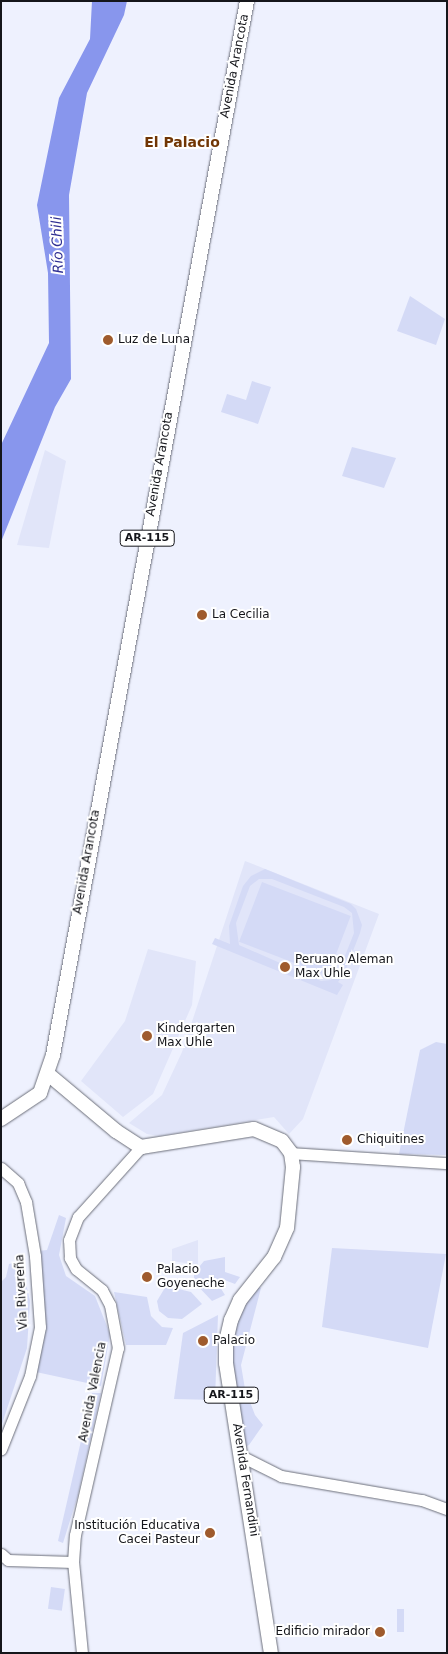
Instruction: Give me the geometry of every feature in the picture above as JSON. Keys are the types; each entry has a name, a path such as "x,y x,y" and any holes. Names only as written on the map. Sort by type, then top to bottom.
{"main road":[{"name":"Avenida Arancota","path":"1,1119 40,1093 48,1074 247,1"},
{"path":"48,1074 116,1131 141,1147 254,1130 282,1141 291,1153"},
{"name":"Avenida Fernandini","path":"271,1653 226,1363 226,1341 230,1320 240,1300 274,1257 287,1228 293,1167 291,1153"}],"street":[{"name":"Avenida Valencia","path":"82,1653 73,1562 76,1535 118,1348 110,1305 102,1290 76,1269 70,1258 68,1240 78,1217 141,1147"},
{"path":"291,1153 447,1163"},
{"name":"Via Rivereña","path":"1,1168 18,1184 26,1202 35,1256 40,1327 30,1376 1,1449"},
{"path":"241,1456 281,1476 404,1496 447,1510"},
{"path":"1,1554 8,1560 73,1562"}],"shaded area":[{"path":"410,296 445,319 436,345 397,331"},
{"path":"252,381 271,387 258,424 221,412 227,394 246,400"},
{"path":"352,447 396,458 384,488 342,476"},
{"path":"45,450 66,461 49,548 17,545"},
{"name":"Peruano Aleman Max Uhle","path":"245,861 379,914 303,1119 289,1134 274,1117 159,1136 147,1134 129,1123 162,1095 182,1052"},
{"path":"265,869 351,904 356,909 362,925 344,974 338,982 343,985 337,995 212,944 215,938 230,944 229,926 243,886 251,876","holes":["259,879 272,879 344,907 352,913 354,933 339,971 331,980 321,981 239,945 236,923 250,886"]},
{"path":"262,882 351,916 328,976 239,942"},
{"name":"Kindergarten Max Uhle","path":"148,949 196,961 192,1005 153,1094 123,1117 81,1081 125,1021"},
{"path":"436,1042 447,1044 447,1155 399,1154 420,1050"},
{"path":"59,1215 66,1218 59,1255 66,1276 95,1296 110,1334 101,1386 36,1372 38,1251 47,1250"},
{"path":"198,1240 198,1265 172,1261 172,1249"},
{"path":"332,1248 446,1254 428,1348 322,1327"},
{"path":"225,1257 225,1272 240,1277 235,1284 222,1279 218,1284 225,1295 212,1301 194,1282 194,1273 204,1261"},
{"path":"21,1261 30,1301 27,1348 1,1427 1,1282 6,1277 9,1264"},
{"path":"166,1286 191,1292 202,1304 182,1319 168,1318 159,1311 157,1301"},
{"path":"255,1286 261,1288 241,1365 245,1389 255,1415 263,1425 249,1445 245,1447 230,1366 232,1332 244,1303"},
{"path":"114,1292 147,1297 151,1316 162,1327 173,1328 166,1345 126,1345"},
{"path":"218,1315 215,1400 174,1399 183,1333"},
{"path":"92,1393 101,1393 78,1495 63,1543 58,1541"},
{"path":"51,1587 65,1589 62,1611 48,1609"},
{"path":"397,1609 404,1609 404,1632 397,1632"}],"water":[{"name":"Río Chili","path":"92,1 127,1 124,15 87,93 69,195 71,379 55,407 1,542 1,445 49,343 48,273 37,205 59,98 90,39"}],"place":[{"name":"Luz de Luna","path":"108,340"},
{"name":"La Cecilia","path":"202,615"},
{"name":"Peruano Aleman Max Uhle","path":"285,967"},
{"name":"Kindergarten Max Uhle","path":"147,1036"},
{"name":"Chiquitines","path":"347,1140"},
{"name":"Palacio Goyeneche","path":"147,1277"},
{"name":"Palacio","path":"203,1341"},
{"name":"Institución Educativa Cacei Pasteur","path":"210,1533"},
{"name":"Edificio mirador","path":"380,1632"}],"district":[{"name":"El Palacio","path":"182,142"}]}
